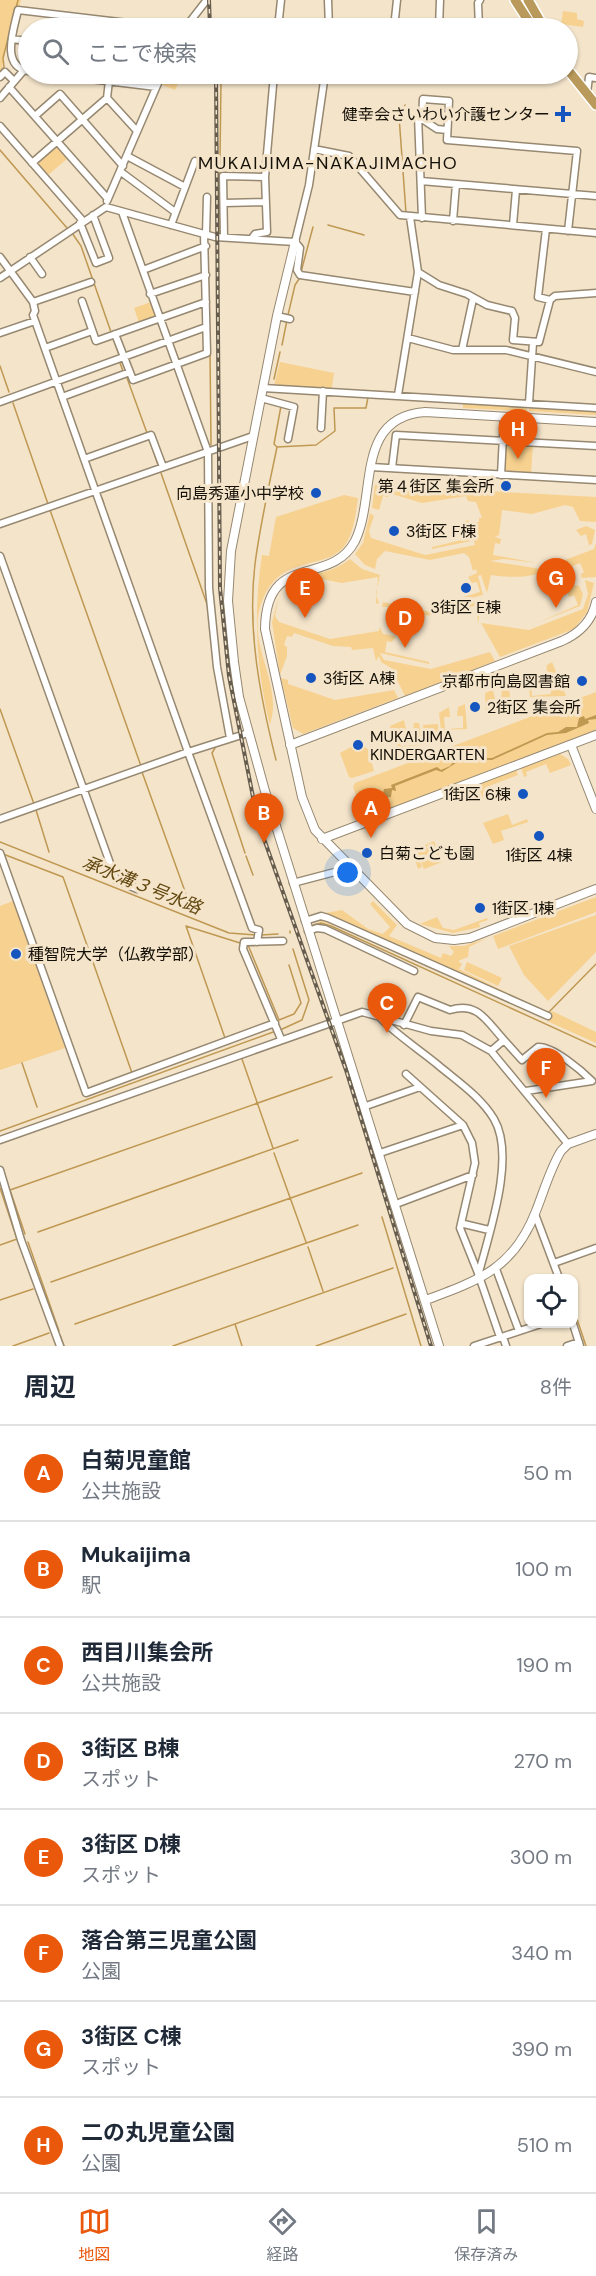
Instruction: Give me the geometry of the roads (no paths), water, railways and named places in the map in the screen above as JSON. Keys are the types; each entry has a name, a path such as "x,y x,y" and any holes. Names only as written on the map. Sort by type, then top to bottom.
{"highway":[{"path":"509,0 520,18"},
{"path":"515,0 527,18"},
{"path":"521,0 533,18"},
{"path":"528,0 538,18"},
{"path":"578,83 596,105"}],"street":[{"path":"279,18 281,0"},
{"path":"328,0 329,18"},
{"path":"395,18 397,0"},
{"path":"439,18 440,0"},
{"path":"479,18 480,0"},
{"path":"192,18 203,2"},
{"path":"18,64 12,59 9,52 18,10 83,18"},
{"path":"12,39 18,40"},
{"path":"0,77 5,72 14,81"},
{"path":"0,98 18,77"},
{"path":"587,93 593,78"},
{"path":"32,162 107,98 109,84"},
{"path":"133,84 156,87"},
{"path":"0,278 106,207 157,84"},
{"path":"252,238 255,234 267,232 265,177 273,84"},
{"path":"324,84 314,149 277,316 232,546 228,582 234,662 248,733 293,883 339,1019 439,1346"},
{"path":"9,87 108,199"},
{"path":"35,116 60,94 122,169 175,212"},
{"path":"107,98 137,131"},
{"path":"422,118 423,99 449,100 447,140 577,151 568,231"},
{"path":"422,218 418,116 437,129 447,130"},
{"path":"0,126 3,134 32,162 82,222 96,263 109,258 93,215"},
{"path":"314,149 349,156 396,212 410,217 596,233"},
{"path":"127,156 184,187"},
{"path":"171,225 195,161"},
{"path":"224,237 224,176 265,177"},
{"path":"421,181 596,196"},
{"path":"453,221 456,184"},
{"path":"513,225 516,190"},
{"path":"115,334 133,380 207,353 205,234 207,197"},
{"path":"224,202 266,202"},
{"path":"106,207 205,234 295,242 300,248 297,270 300,275 415,292"},
{"path":"122,212 208,452 209,588 217,667 230,738"},
{"path":"398,395 418,272 410,217"},
{"path":"546,229 538,297 550,300"},
{"path":"88,243 101,238"},
{"path":"142,270 206,246"},
{"path":"0,257 33,302 35,321 252,928 258,931 257,941"},
{"path":"30,257 42,274"},
{"path":"418,272 439,285 487,305 512,311 515,318 513,340 533,343 539,342 550,300 555,296 596,293"},
{"path":"150,294 206,275"},
{"path":"33,302 92,282"},
{"path":"462,350 473,299"},
{"path":"82,301 96,341 206,302"},
{"path":"277,316 288,319"},
{"path":"0,333 35,321"},
{"path":"0,402 206,327"},
{"path":"45,348 92,331"},
{"path":"408,338 430,345 462,350 506,350 596,372"},
{"path":"529,403 533,343"},
{"path":"62,397 130,372"},
{"path":"263,388 596,408"},
{"path":"321,428 323,391"},
{"path":"261,398 294,407 288,439"},
{"path":"596,422 425,412 403,417 382,434 375,448 359,531 348,552 332,563 292,575 277,588 268,603 265,629 302,797 312,824 322,839 407,924 427,936 442,939 470,938 596,889"},
{"path":"501,475 504,417"},
{"path":"84,459 151,435 163,467"},
{"path":"392,468 396,435 596,446"},
{"path":"0,524 253,436"},
{"path":"371,467 596,480"},
{"path":"0,556 116,880 137,889"},
{"path":"290,745 573,636 586,625 596,602"},
{"path":"0,819 248,733"},
{"path":"322,839 596,735"},
{"path":"571,745 596,809"},
{"path":"0,853 86,1093 278,1030 339,1019 363,1012 404,1025 462,1035 491,1051 568,1144"},
{"path":"293,883 350,868"},
{"path":"307,927 321,916 328,918 548,1016"},
{"path":"307,927 326,929 414,971"},
{"path":"278,1030 243,949 244,942 283,941"},
{"path":"404,1025 418,997 450,1010 463,1006 472,1008 522,1059 538,1047 556,1052 570,1065 579,1067 592,1081 526,1091"},
{"path":"378,1015 468,1091 494,1118 502,1144 502,1162 478,1278"},
{"path":"0,1140 278,1030"},
{"path":"491,1051 504,1040"},
{"path":"406,1074 468,1132 475,1155 473,1175 460,1228 506,1346"},
{"path":"366,1106 420,1087"},
{"path":"380,1153 463,1125"},
{"path":"426,1300 496,1269 524,1240 557,1158 568,1144 596,1134"},
{"path":"0,1170 21,1240 60,1346"},
{"path":"396,1204 473,1175"},
{"path":"535,1214 558,1274"},
{"path":"464,1224 489,1230"},
{"path":"554,1263 596,1248"},
{"path":"496,1269 519,1331"},
{"path":"474,1346 527,1328"},
{"path":"567,1346 579,1344 574,1328"}],"waterway":[{"path":"0,72 4,67 3,58 18,0"},
{"path":"219,232 221,84"},
{"path":"405,105 399,116 406,213"},
{"path":"0,150 67,228"},
{"path":"328,225 364,235"},
{"path":"301,272 313,227"},
{"path":"72,233 81,246 111,332"},
{"path":"208,248 209,321"},
{"path":"288,315 295,285 299,279"},
{"path":"282,345 287,320"},
{"path":"115,342 119,355"},
{"path":"274,379 280,352"},
{"path":"210,353 211,445"},
{"path":"120,363 123,371"},
{"path":"0,366 9,392"},
{"path":"127,378 147,433"},
{"path":"276,760 256,663 253,589 257,549 277,447 316,445 335,431 334,408 366,408 368,397"},
{"path":"13,403 48,504"},
{"path":"277,447 274,444 281,406"},
{"path":"150,441 158,465"},
{"path":"161,473 208,607"},
{"path":"102,498 104,504"},
{"path":"50,510 141,766"},
{"path":"114,533 150,637"},
{"path":"0,709 34,804"},
{"path":"215,748 212,753 245,853"},
{"path":"142,772 191,908"},
{"path":"36,810 49,852"},
{"name":"承水溝３号水路","path":"0,842 229,933 256,935"},
{"path":"3,854 63,877 132,1073"},
{"path":"246,856 253,875"},
{"path":"313,925 321,923 331,926 596,1047"},
{"path":"225,1038 186,926 240,943"},
{"name":"承水溝３号水路","path":"261,935 278,934"},
{"path":"248,945 279,1020 294,1014 301,1003 289,965"},
{"path":"280,1030 302,1020 309,1000 293,949"},
{"path":"547,1014 596,964"},
{"path":"0,1131 276,1031"},
{"path":"242,1059 273,1148"},
{"path":"22,1063 37,1107"},
{"path":"25,1234 10,1190 332,1077"},
{"path":"38,1232 298,1140"},
{"path":"274,1153 306,1242"},
{"path":"51,1282 362,1173"},
{"path":"0,1188 17,1239 0,1245"},
{"path":"382,1217 421,1346"},
{"path":"75,1324 358,1225"},
{"path":"28,1242 59,1331"},
{"path":"308,1247 323,1291"},
{"path":"173,1346 393,1268"},
{"path":"0,1300 33,1289"},
{"path":"316,1346 406,1314"},
{"path":"578,1322 586,1346"},
{"path":"235,1324 242,1346"},
{"path":"13,1346 49,1333"},
{"path":"60,1335 64,1346"}],"railway":[{"path":"209,0 210,18"},
{"path":"216,84 220,588 229,676 258,822 346,1070 431,1346"}],"place":[{"name":"健幸会さいわい介護センター","path":"563,114"},
{"name":"二の丸児童公園","path":"518,459"},
{"name":"第４街区 集会所","path":"506,486"},
{"name":"向島秀蓮小中学校","path":"316,493"},
{"name":"3街区 F棟","path":"394,531"},
{"name":"3街区 E棟","path":"466,588"},
{"name":"3街区 C棟","path":"556,608"},
{"name":"3街区 D棟","path":"305,618"},
{"name":"3街区 B棟","path":"405,648"},
{"name":"3街区 A棟","path":"311,678"},
{"name":"京都市向島図書館","path":"582,681"},
{"name":"2街区 集会所","path":"475,707"},
{"name":"MUKAIJIMA KINDERGARTEN","path":"358,745"},
{"name":"1街区 6棟","path":"523,794"},
{"name":"1街区 4棟","path":"539,836"},
{"name":"白菊児童館","path":"371,838"},
{"name":"Mukaijima","path":"264,843"},
{"name":"白菊こども園","path":"367,853"},
{"name":"1街区 1棟","path":"480,908"},
{"name":"種智院大学（仏教学部）","path":"16,954"},
{"name":"西目川集会所","path":"387,1033"},
{"name":"落合第三児童公園","path":"546,1098"}],"district":[{"name":"MUKAIJIMA-NAKAJIMACHO","path":"328,163"}]}
